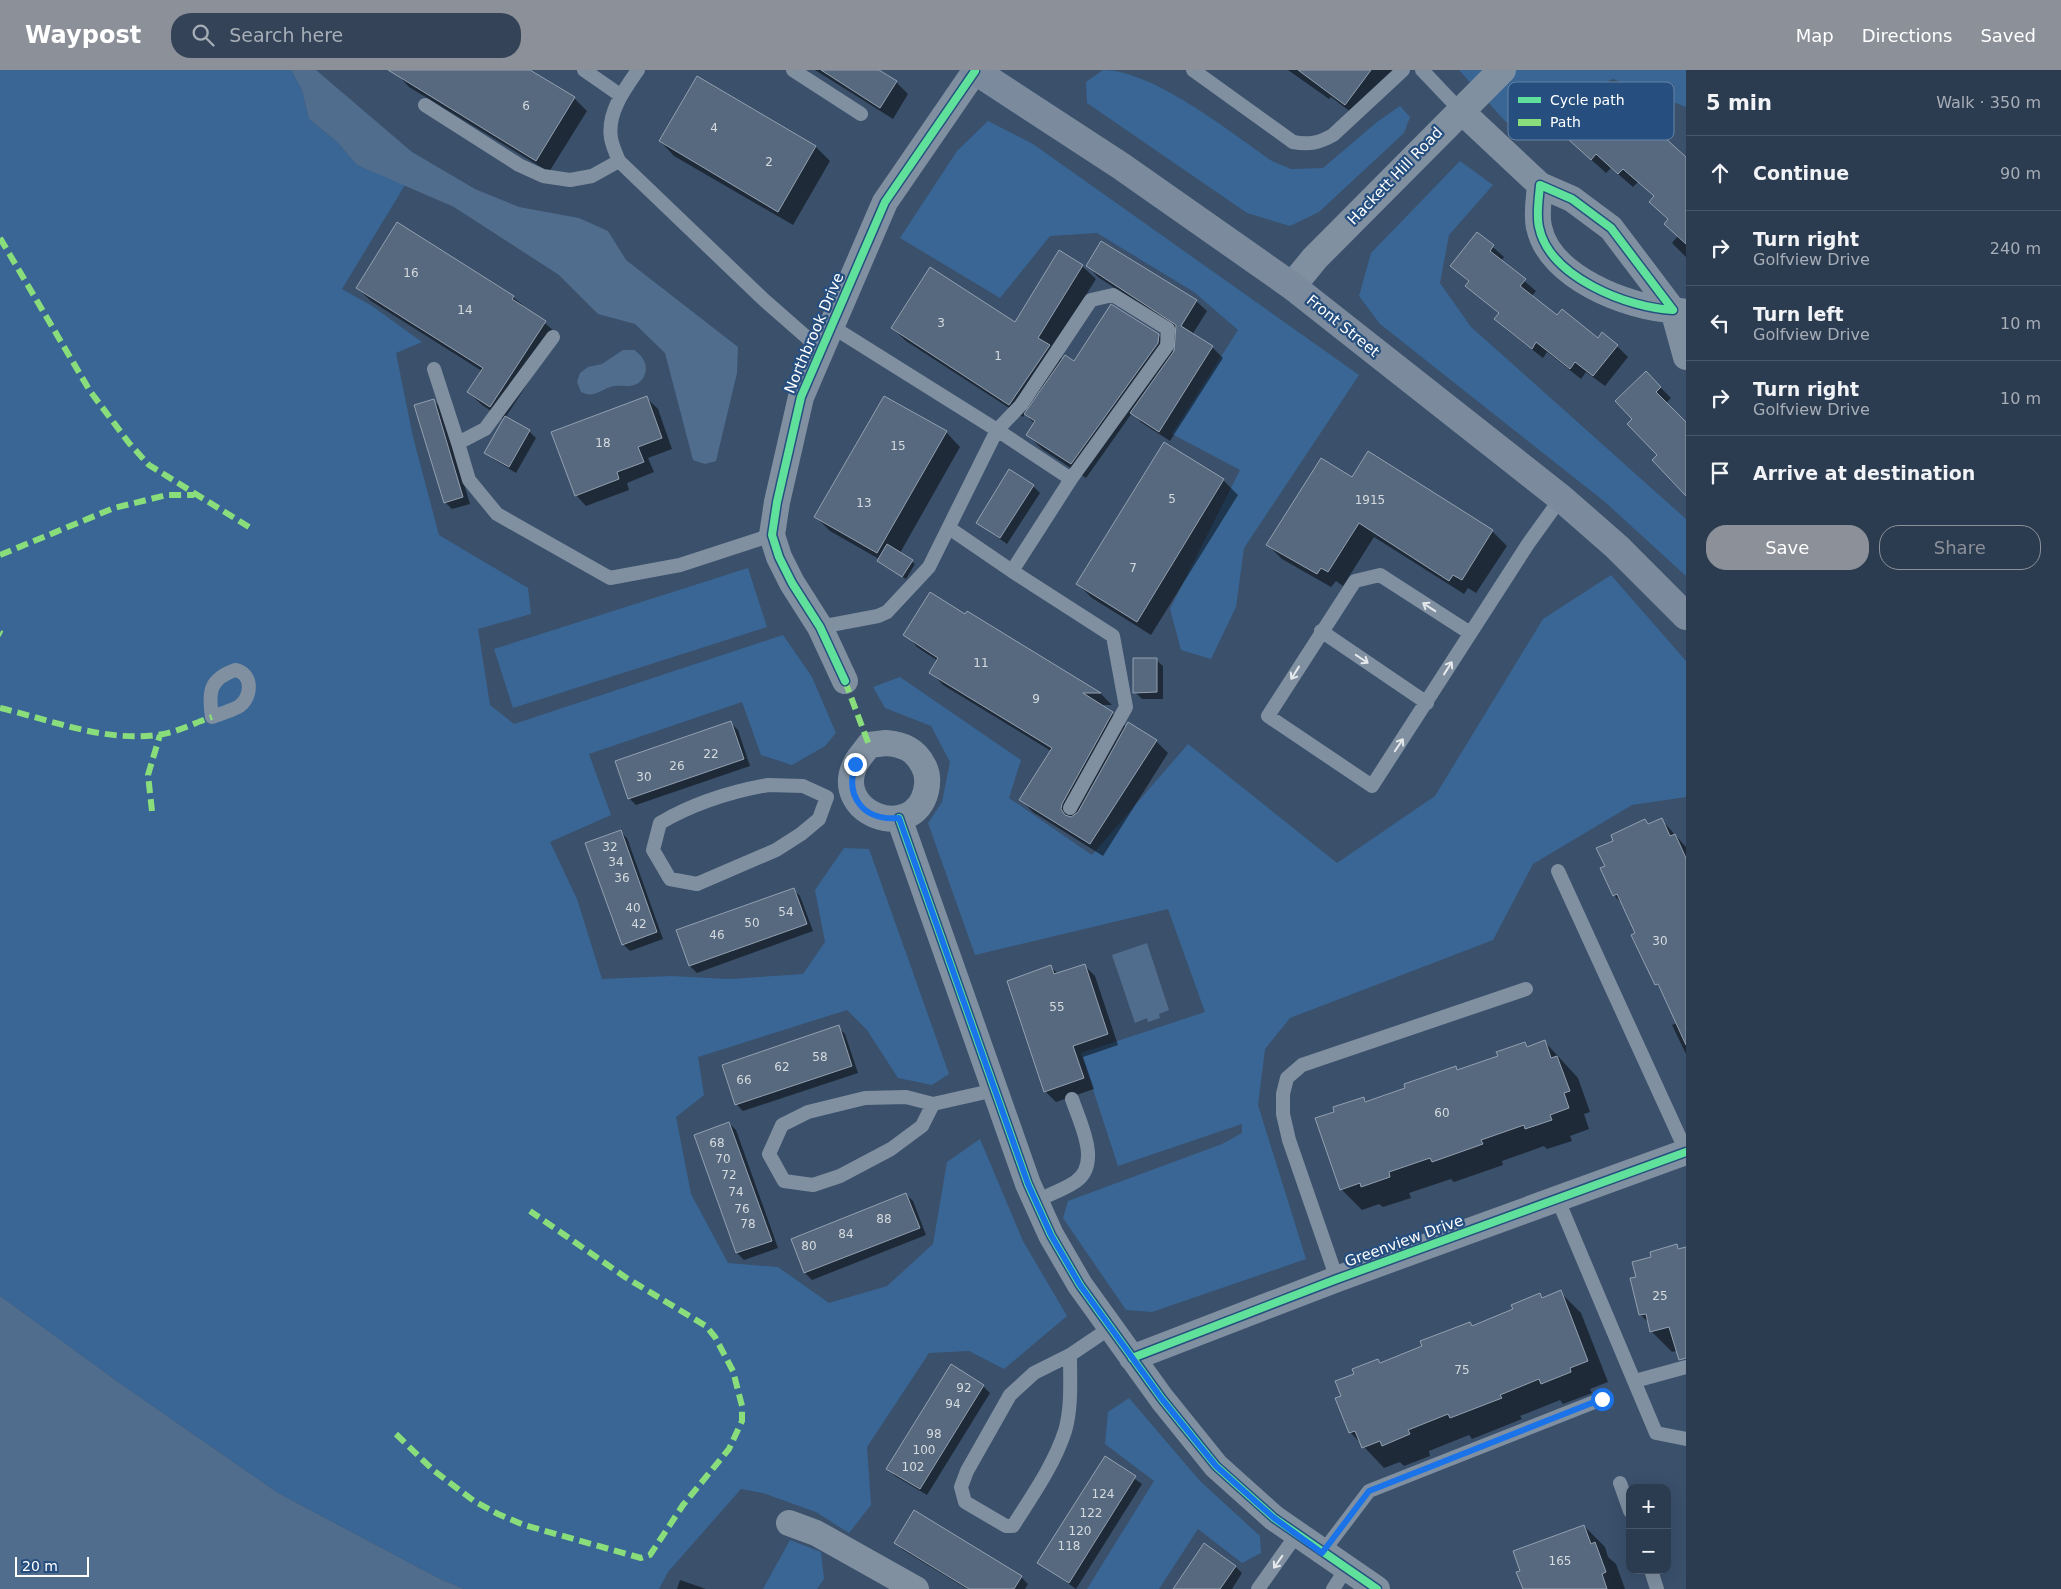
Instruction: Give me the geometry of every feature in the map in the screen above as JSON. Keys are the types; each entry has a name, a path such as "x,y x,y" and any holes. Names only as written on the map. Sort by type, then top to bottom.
{"main road":[{"name":"Front Street","path":"975,70 1121,166 1292,286 1561,498 1617,547 1686,616"}],"street":[{"name":"Northbrook Drive","path":"845,681 820,627 792,583 779,558 772,536 776,502 801,397 820,349 885,202 975,70"},
{"name":"Hackett Hill Road","path":"1292,286 1315,258 1460,110 1502,70"},
{"path":"1460,110 1540,185 1572,199 1611,228 1680,311 1686,357"},
{"path":"1540,185 1539,228 1552,255 1583,281 1591,285 1651,309 1680,311"},
{"path":"898,744 910,749 919,757 925,768 928,781 925,793 919,804 910,813 899,818 886,819 874,816 856,800 852,788 852,776 855,764 869,745 898,744"},
{"path":"899,818 1036,1201 1051,1235 1080,1285 1132,1358 1216,1466 1322,1553 1340,1579 1376,1589"},
{"name":"Greenview Drive","path":"1132,1358 1338,1279 1558,1200 1686,1151"},
{"path":"788,1523 816,1533 916,1589"}],"lane":[{"path":"584,70 620,95"},
{"path":"638,70 620,95 613,115 611,138 618,160 763,299 820,349"},
{"path":"793,70 861,114"},
{"path":"1193,70 1293,142 1308,144 1321,142 1333,135 1403,70"},
{"path":"1422,70 1460,110"},
{"path":"425,105 520,165 543,176 570,180 592,176 618,160"},
{"path":"820,627 878,616 888,612 929,567 996,430 1021,405 1091,300 1113,295 1168,329 1167,346 1071,479 1012,572"},
{"path":"831,326 1071,479"},
{"path":"458,443 485,429 553,337"},
{"path":"434,369 469,480 497,514 610,578 680,565 772,536"},
{"path":"1470,633 1380,575 1355,581 1268,716 1372,786 1528,544 1561,498"},
{"path":"949,528 1012,572 1113,636 1126,707 1070,808"},
{"path":"1321,632 1427,703"},
{"path":"827,797 819,818 801,834 776,850 697,884 670,879 653,850 660,823 686,808 739,790 768,785 803,786 827,797 852,788"},
{"path":"1558,871 1686,1151"},
{"path":"1338,1279 1289,1140 1283,1114 1283,1094 1287,1078 1302,1065 1526,989"},
{"path":"933,1104 922,1126 891,1149 840,1176 813,1185 784,1181 769,1154 782,1125 808,1112 827,1106 873,1098 906,1097 933,1104 995,1090"},
{"path":"1036,1201 1076,1182 1084,1172 1088,1161 1089,1152 1072,1099"},
{"path":"1558,1200 1636,1381 1656,1433 1686,1438"},
{"path":"1070,1355 1070,1393 1065,1430 1053,1460 1034,1493 1013,1526 1006,1526 965,1502 961,1487 966,1471 1010,1395 1034,1373 1070,1355 1110,1328"},
{"path":"1636,1381 1686,1367"},
{"path":"1322,1553 1369,1491 1602,1399"},
{"path":"1620,1484 1626,1501"},
{"path":"1258,1589 1297,1534"},
{"path":"1652,1574 1658,1589"}],"shaded area":[{"path":"0,70 291,70 302,90 309,119 337,142 357,165 405,185 342,289 372,306 422,342 396,353 413,437 439,535 528,588 531,614 478,629 490,705 514,724 783,635 812,677 836,733 825,746 792,765 761,755 742,702 589,754 611,815 550,842 577,899 602,979 671,976 729,979 803,974 825,942 815,890 844,848 869,849 949,1074 932,1085 898,1078 867,1030 847,1010 698,1057 704,1095 676,1117 691,1194 728,1263 778,1267 829,1303 887,1286 933,1244 947,1162 980,1139 1023,1241 1067,1316 1004,1369 969,1351 929,1353 867,1447 871,1505 849,1533 816,1512 763,1493 741,1489 668,1572 659,1589 464,1589 440,1579 278,1493 118,1382 0,1296"},
{"path":"291,70 316,70 412,152 475,189 519,207 579,218 608,231 626,260 738,347 737,373 716,461 705,464 693,460 665,353 635,324 598,314 559,275 454,207 357,165 337,142 309,119 302,90"},
{"path":"1103,70 1123,73 1145,80 1167,91 1213,119 1272,161 1291,169 1323,168 1377,122 1400,106 1410,117 1404,133 1319,212 1290,226 1247,213 1087,103 1086,82"},
{"path":"1459,70 1686,70 1686,107 1674,102 1674,82 1621,82 1613,79 1606,82 1508,82 1508,123"},
{"path":"988,121 1033,144 1359,375 1244,548 1236,607 1211,659 1181,650 1170,609 1240,470 1172,434 1238,330 1194,292 1097,233 1050,236 1000,298 900,238 957,151"},
{"path":"1460,161 1493,185 1449,235 1440,283 1471,327 1686,519 1686,576 1605,502 1380,324 1359,296 1371,253"},
{"path":"623,350 635,350 645,363 646,370 641,381 632,386 609,387 594,394 581,392 577,382 580,373 588,367 602,364"},
{"path":"748,568 767,627 513,708 494,649"},
{"path":"1611,575 1686,661 1686,797 1632,805 1533,864 1493,940 1290,1018 1265,1049 1258,1105 1306,1259 1152,1312 1126,1310 1063,1218 1068,1201 1222,1144 1242,1133 1242,1124 1118,1166 1081,1053 1205,1012 1168,909 975,955 928,823 942,802 950,762 931,726 885,708 873,687 900,677 1021,760 1009,798 1092,855 1188,744 1337,863 1435,796 1543,619"},
{"path":"1147,943 1169,1010 1159,1014 1160,1018 1148,1022 1147,1018 1135,1023 1112,955"},
{"path":"0,1296 118,1382 278,1493 440,1579 464,1589 0,1589"},
{"path":"1129,1398 1200,1481 1260,1536 1261,1553 1242,1563 1198,1529 1159,1589 1087,1589 1154,1481 1105,1444 1108,1412"},
{"path":"790,1540 821,1552 824,1579 817,1589 763,1589"}],"building":[{"path":"388,70 530,70 575,97 536,161"},
{"path":"821,70 879,70 897,81 880,108"},
{"path":"1298,70 1371,70 1345,105"},
{"path":"697,76 816,146 778,212 659,141"},
{"path":"1569,140 1667,140 1686,157 1686,244 1664,224 1668,219 1649,202 1654,196 1623,169 1618,174 1596,154 1591,160"},
{"path":"397,222 514,296 512,299 546,321 490,407 467,392 483,368 356,288"},
{"path":"1477,232 1494,245 1490,251 1526,279 1520,286 1557,315 1562,309 1598,338 1602,332 1618,345 1593,376 1575,362 1570,369 1536,342 1532,349 1494,319 1499,313 1465,286 1469,281 1450,266"},
{"path":"1101,241 1197,300 1181,326 1213,346 1159,432 1130,413 1174,351 1176,325 1086,266"},
{"path":"1059,250 1083,265 1038,338 1050,345 1009,405 891,328 930,267 1015,322"},
{"path":"1111,304 1159,334 1158,343 1071,464 1026,435 1035,421 1024,414 1065,355 1074,361"},
{"path":"1646,371 1661,387 1656,392 1686,422 1686,496 1652,460 1657,455 1627,424 1632,419 1615,401"},
{"path":"647,396 662,438 638,447 644,462 617,472 619,479 575,496 551,432"},
{"path":"884,396 947,431 877,553 814,517"},
{"path":"434,399 463,497 444,503 414,405"},
{"path":"505,416 530,430 509,467 484,453"},
{"path":"1164,442 1224,479 1137,622 1076,584"},
{"path":"1368,451 1493,530 1462,580 1453,575 1449,581 1359,523 1328,572 1321,568 1317,574 1266,545 1321,458 1352,477"},
{"path":"1009,469 1034,485 1000,538 976,523"},
{"path":"887,544 913,560 902,577 877,561"},
{"path":"930,592 965,614 967,611 1101,693 1083,693 1113,712 1062,804 1061,809 1065,815 1071,817 1078,812 1128,722 1157,740 1090,844 1019,800 1052,748 929,673 938,658 903,635"},
{"path":"1133,658 1157,658 1157,692 1133,693"},
{"path":"731,721 744,759 628,799 615,761"},
{"path":"1662,818 1670,836 1675,834 1686,858 1686,1045 1658,984 1655,985 1631,935 1635,933 1617,894 1613,896 1600,868 1605,866 1596,848 1613,841 1611,835 1645,819 1648,824"},
{"path":"621,830 657,932 622,945 585,843"},
{"path":"794,888 807,924 689,966 676,930"},
{"path":"1085,964 1108,1034 1073,1046 1084,1078 1044,1092 1007,981 1051,965 1054,974"},
{"path":"839,1025 852,1066 735,1105 722,1065"},
{"path":"1545,1040 1551,1058 1557,1056 1570,1091 1564,1093 1569,1108 1550,1115 1552,1120 1525,1129 1524,1125 1481,1140 1483,1144 1432,1162 1430,1158 1389,1172 1390,1177 1361,1187 1360,1183 1340,1190 1315,1118 1334,1112 1333,1107 1364,1097 1365,1102 1405,1088 1404,1084 1456,1066 1457,1070 1498,1056 1496,1052 1525,1042 1527,1047"},
{"path":"729,1122 772,1241 736,1253 694,1135"},
{"path":"906,1193 920,1228 804,1273 791,1239"},
{"path":"1677,1244 1678,1249 1686,1247 1686,1358 1679,1360 1669,1327 1650,1332 1646,1314 1639,1315 1630,1278 1636,1277 1632,1262 1651,1257 1650,1252"},
{"path":"1561,1290 1588,1361 1570,1368 1571,1372 1541,1384 1539,1379 1500,1395 1502,1398 1450,1418 1448,1414 1408,1430 1410,1434 1382,1446 1380,1441 1362,1448 1355,1431 1349,1433 1335,1398 1341,1396 1335,1381 1354,1374 1352,1369 1378,1359 1380,1363 1422,1346 1420,1341 1470,1322 1472,1326 1513,1309 1511,1305 1540,1293 1542,1298"},
{"path":"951,1364 984,1385 920,1489 886,1469"},
{"path":"1105,1456 1136,1476 1069,1583 1037,1563"},
{"path":"914,1510 1022,1576 1014,1589 969,1589 894,1543"},
{"path":"1584,1525 1591,1544 1595,1542 1606,1572 1602,1574 1607,1589 1523,1589 1516,1572 1520,1571 1513,1551"},
{"path":"1204,1543 1236,1566 1220,1589 1173,1589"}],"marked path":[{"path":"0,238 90,391 129,443 149,465 249,527"},
{"path":"0,555 114,508 167,495 194,495"},
{"path":"845,681 869,745"},
{"path":"0,708 97,733 137,736 171,732 212,717"},
{"path":"152,811 148,775 160,735"},
{"path":"396,1434 433,1470 474,1501 498,1514 524,1525 641,1558 650,1555 683,1505 729,1449 742,1421 742,1406 733,1371 715,1337 706,1326 625,1277 530,1211"}],"cycle path":[{"path":"845,681 820,627 792,583 779,557 772,535 777,502 801,397 885,202 975,71"},
{"path":"1540,185 1572,199 1611,228 1673,310 1655,308 1613,296 1574,275 1558,261 1546,245 1539,227 1540,185"},
{"path":"899,818 1028,1184 1051,1235 1080,1285 1162,1399 1216,1466 1274,1518 1377,1589"},
{"path":"1132,1358 1337,1279 1686,1152"}],"route":[{"path":"855,764 852,788 856,800 874,816 886,819 899,818 1028,1184 1051,1235 1080,1285 1162,1399 1216,1466 1274,1518 1322,1553 1369,1491 1602,1399"}]}
